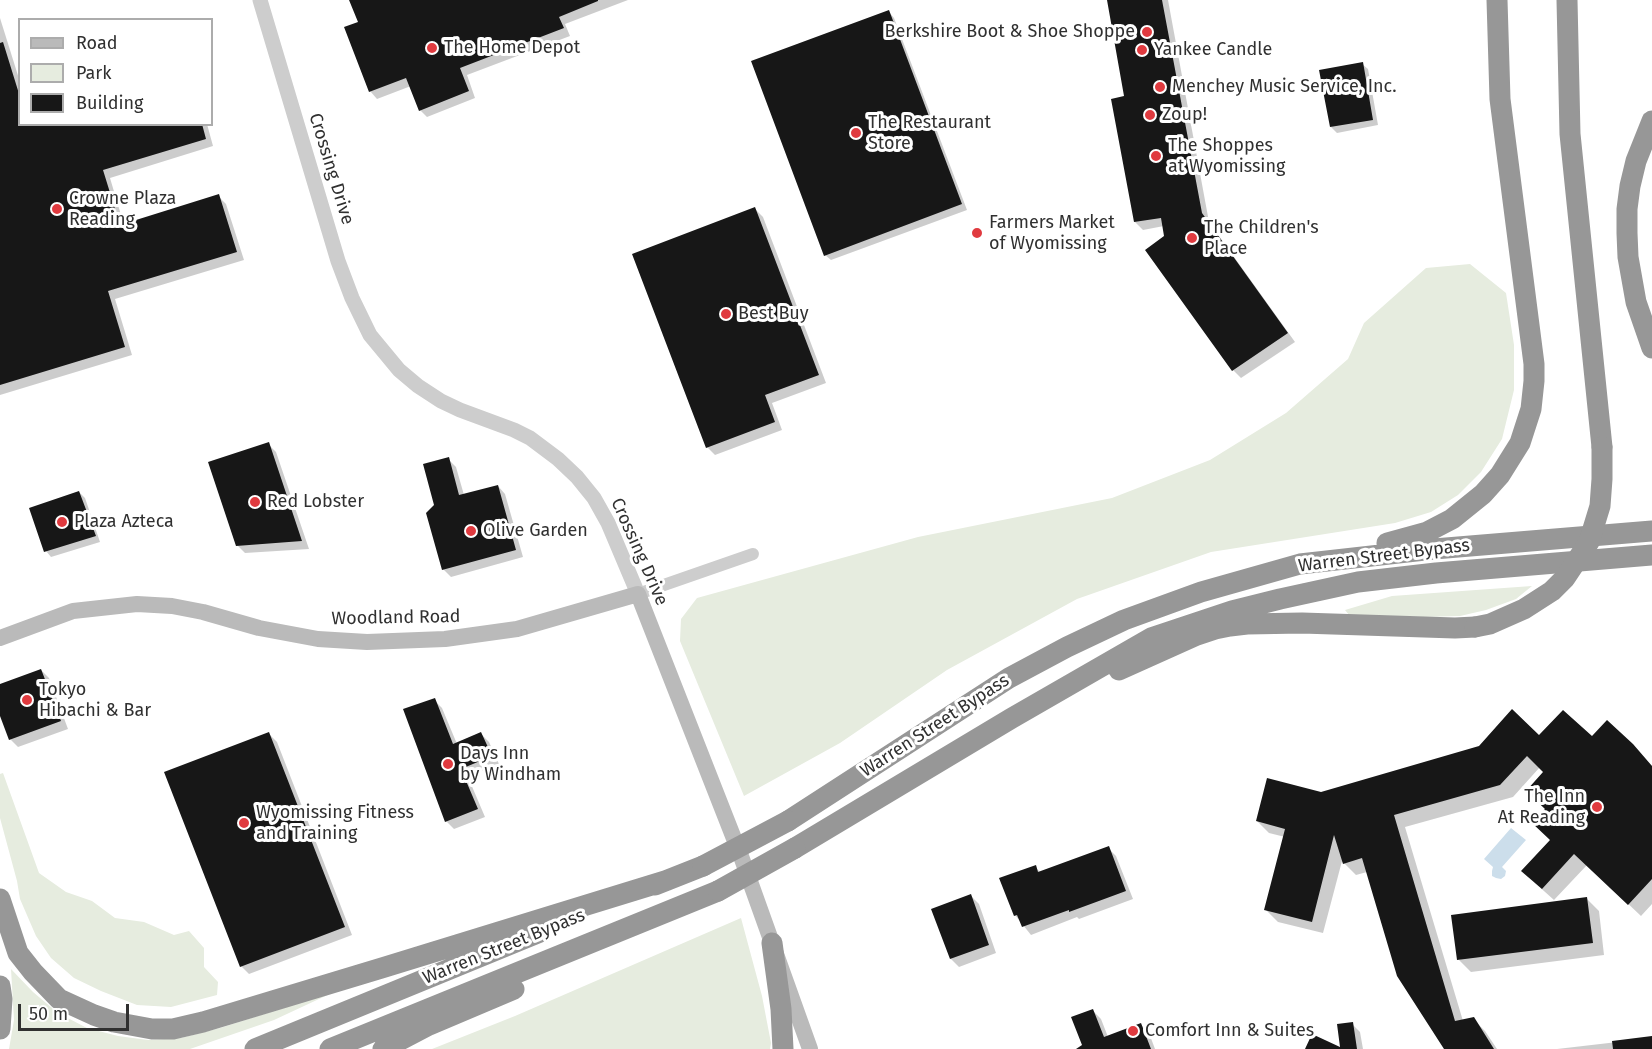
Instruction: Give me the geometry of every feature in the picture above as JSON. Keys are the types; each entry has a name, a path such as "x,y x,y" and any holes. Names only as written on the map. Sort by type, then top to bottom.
{"highway":[{"path":"1300,564 1408,538 1427,532 1452,519 1483,494 1500,475 1520,443 1531,409 1534,364 1500,99 1496,0"},
{"path":"1012,718 1215,628 1246,624 1302,623 1475,627 1490,624 1524,609 1552,591 1565,578 1588,542 1600,506 1602,479 1602,447 1570,134 1567,0"},
{"path":"1652,121 1636,161 1630,186 1627,233 1628,257 1636,302 1652,348"},
{"name":"Warren Street Bypass","path":"255,1049 703,866 788,821 1009,678 1124,620 1201,592 1300,564 1434,549 1652,531"},
{"name":"Warren Street Bypass","path":"330,1049 718,891 1151,638 1261,603 1358,582 1396,576 1652,555"},
{"path":"0,899 18,953 59,999 114,1022 152,1029 173,1029 203,1022 668,880"},
{"path":"383,1049 429,1025 616,946 694,901"},
{"path":"772,944 781,1009 783,1049"},
{"path":"0,986 2,999 0,1029"}],"main road":[{"name":"Woodland Road","path":"0,638 73,611 136,604 192,610 269,631 318,639 367,642 446,639 517,629 638,594"},
{"name":"Crossing Drive","path":"638,594 742,859 810,1049"}],"street":[{"name":"Crossing Drive","path":"260,0 338,261 352,298 370,335 399,370 418,386 460,410 514,430 549,451 577,477 594,498 608,524 638,594"},
{"name":"Woodland Road","path":"638,594 753,554"}],"green space":[{"path":"1470,264 1506,293 1514,345 1514,390 1502,439 1481,472 1458,495 1431,512 1395,523 1211,552 1077,599 947,670 840,743 744,796 680,641 681,619 697,598 918,537 1112,498 1210,460 1286,413 1348,359 1364,323 1426,268"},
{"path":"1532,586 1516,599 1486,610 1460,616 1349,615 1345,610 1392,596"},
{"path":"3,773 39,873 66,892 92,901 115,918 144,922 174,935 189,931 204,948 204,967 218,982 217,995 171,1007 137,1005 74,978 51,958 36,936 20,899 0,818 0,774"},
{"path":"741,918 762,996 771,1043 770,1049 432,1049 515,1016"},
{"path":"11,969 58,1013 87,1028 118,1036 148,1040 181,1038 220,1028 334,992 274,1020 190,1049 9,1049 14,1020"}],"water":[{"path":"1511,828 1526,840 1502,867 1506,871 1505,876 1501,879 1496,878 1492,876 1493,867 1484,859"}],"building":[{"name":"The Home Depot","path":"349,0 598,1 559,17 564,28 460,68 469,91 419,111 406,78 369,92 344,27 358,22"},
{"name":"The Shoppes at Wyomissing","path":"1107,0 1162,0 1202,213 1288,333 1232,371 1145,250 1164,236 1161,218 1134,222 1111,99 1124,96"},
{"name":"The Restaurant Store","path":"889,10 962,204 824,256 751,61"},
{"name":"Crowne Plaza Reading","path":"3,42 18,91 18,126 203,126 206,139 103,170 120,225 219,194 237,252 108,291 125,347 0,385 0,43"},
{"path":"1363,62 1373,120 1330,127 1319,70"},
{"name":"Best Buy","path":"755,207 819,375 765,395 775,422 706,448 632,254"},
{"name":"Red Lobster","path":"269,442 302,541 236,546 208,462"},
{"name":"Olive Garden","path":"449,457 459,495 498,485 516,550 442,570 426,513 434,505 423,464"},
{"name":"Plaza Azteca","path":"79,491 96,536 44,552 29,508"},
{"name":"Tokyo Hibachi & Bar","path":"41,669 61,721 9,740 0,716 0,684"},
{"name":"Days Inn by Windham","path":"435,698 453,744 481,732 492,756 461,769 478,809 445,822 403,709"},
{"path":"1512,709 1539,735 1563,710 1592,736 1607,720 1633,744 1652,766 1652,879 1628,905 1574,854 1542,889 1521,871 1550,840 1532,823 1545,809 1526,791 1543,772 1527,756 1500,785 1394,815 1455,1021 1474,1017 1494,1049 1444,1049 1397,976 1362,858 1343,864 1334,835 1312,922 1264,910 1285,829 1256,821 1267,778 1321,792 1479,746"},
{"name":"Wyomissing Fitness and Training","path":"269,732 345,927 240,967 164,772"},
{"path":"1109,846 1126,891 1022,927 1017,915 1014,916 999,878 1036,865 1038,872"},
{"path":"971,894 989,945 950,959 931,909"},
{"path":"1587,897 1593,943 1457,960 1451,915"},
{"name":"Comfort Inn & Suites","path":"1093,1009 1104,1037 1141,1023 1151,1049 1076,1049 1082,1045 1071,1017"},
{"path":"1353,1022 1357,1049 1305,1049 1312,1034 1340,1047 1337,1024"},
{"path":"1652,1036 1652,1049 1613,1049 1612,1041"}],"place":[{"name":"Berkshire Boot & Shoe Shoppe","path":"1147,32"},
{"name":"The Home Depot","path":"432,48"},
{"name":"Yankee Candle","path":"1142,50"},
{"name":"Menchey Music Service, Inc.","path":"1160,87"},
{"name":"Zoup!","path":"1150,115"},
{"name":"The Restaurant Store","path":"856,133"},
{"name":"The Shoppes at Wyomissing","path":"1156,156"},
{"name":"Crowne Plaza Reading","path":"57,209"},
{"name":"Farmers Market of Wyomissing","path":"977,233"},
{"name":"The Children's Place","path":"1192,238"},
{"name":"Best Buy","path":"726,314"},
{"name":"Red Lobster","path":"255,502"},
{"name":"Plaza Azteca","path":"62,522"},
{"name":"Olive Garden","path":"471,531"},
{"name":"Tokyo Hibachi & Bar","path":"27,700"},
{"name":"Days Inn by Windham","path":"448,764"},
{"name":"The Inn At Reading","path":"1597,807"},
{"name":"Wyomissing Fitness and Training","path":"244,823"},
{"name":"Comfort Inn & Suites","path":"1133,1031"}]}
